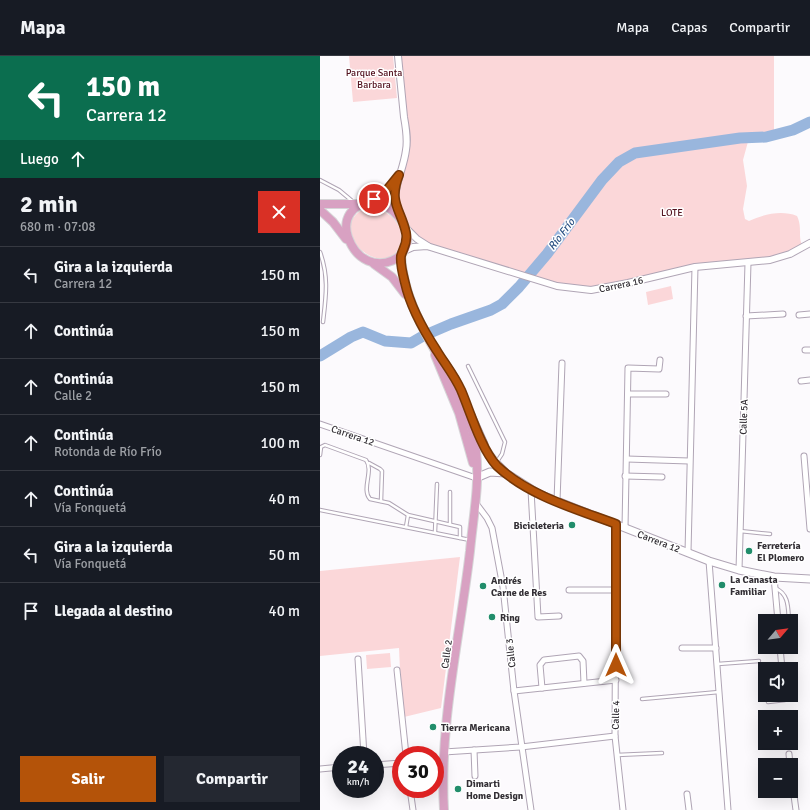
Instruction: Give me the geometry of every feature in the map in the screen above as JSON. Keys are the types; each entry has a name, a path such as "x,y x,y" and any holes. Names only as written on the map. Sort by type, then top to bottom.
{"main road":[{"path":"320,204 334,205 375,202 389,208 404,225 407,239 403,253 403,275 412,304 432,345 457,390 469,424 476,451 476,478"},
{"path":"352,246 346,230 347,220 351,212 365,203"},
{"path":"320,210 337,226 360,255 392,277 412,304"},
{"path":"372,262 387,263 403,253"},
{"path":"432,345 438,365 462,422 476,478"},
{"name":"Carrera 12","path":"440,358 456,380 473,421 496,464 506,473 531,490 709,561 739,570 774,577 792,580 810,579"},
{"path":"446,382 480,445 496,464"},
{"path":"476,478 490,472 506,473"},
{"name":"Calle 2","path":"444,752 471,540 476,478"},
{"name":"Calle 2","path":"444,798 444,810"}],"street":[{"path":"398,56 407,137 406,150 396,183 395,200 397,210 404,225"},
{"path":"365,203 386,191 399,175"},
{"name":"Carrera 16","path":"404,225 417,239 432,247 537,280 578,290 598,290 696,267 748,263 784,256 810,243"},
{"name":"Carrera 16","path":"403,253 418,246 432,247"},
{"name":"Calle 5A","path":"739,570 748,263"},
{"path":"688,552 689,461 696,267"},
{"path":"746,316 783,314"},
{"path":"799,315 810,314"},
{"path":"625,528 628,368 659,369 660,360"},
{"path":"557,501 562,363"},
{"path":"801,381 810,380"},
{"path":"628,394 666,394"},
{"name":"Carrera 12","path":"320,424 476,478"},
{"path":"804,456 808,466 810,529"},
{"path":"627,459 689,461"},
{"path":"625,476 662,477"},
{"path":"531,490 538,617 559,616"},
{"name":"Calle 3","path":"475,502 487,518 492,528 503,587 521,747 531,810"},
{"name":"Calle 4","path":"616,524 615,736 623,810"},
{"path":"709,561 728,810"},
{"path":"774,577 777,614"},
{"path":"569,590 615,590"},
{"path":"682,648 716,648"},
{"path":"542,688 540,665 544,660 579,656 583,661 584,683"},
{"path":"358,659 363,746"},
{"path":"397,670 405,746"},
{"path":"514,690 616,680"},
{"path":"444,752 521,747 615,736"},
{"path":"474,750 475,776"},
{"path":"788,754 789,758"},
{"path":"320,769 332,768"},
{"path":"687,794 689,810"},
{"path":"411,798 412,810"},
{"path":"794,798 796,810"}],"lane":[{"path":"320,180 338,190 351,200"},
{"path":"320,252 325,264 327,283 324,322"},
{"path":"468,366 505,442 502,454 496,464"},
{"path":"320,455 321,447 325,445 366,460 368,463 380,468 382,471 381,501"},
{"path":"368,463 368,496 370,499 389,503 408,515 460,527 460,538"},
{"path":"435,532 437,484"},
{"path":"450,492 450,524"},
{"path":"320,510 471,540"},
{"path":"406,527 408,515"},
{"path":"740,531 770,534"},
{"path":"775,588 782,591 785,595 788,614"},
{"path":"717,664 759,661"},
{"path":"642,699 719,692"},
{"path":"617,755 662,753"}],"green space":[{"name":"Parque Santa Barbara","path":"349,56 393,56 397,98 353,102"},
{"name":"LOTE","path":"398,56 774,56 774,136 749,138 743,160 747,186 743,209 745,219 749,221 761,216 779,213 797,216 800,225 800,239 803,247 784,256 716,265 628,283 578,290 432,247 410,233 395,200 406,150"},
{"path":"367,207 375,208 389,215 399,226 401,241 398,249 390,257 380,259 369,255 359,248 352,239 350,228 354,217"},
{"path":"671,286 673,299 648,305 646,292"},
{"path":"460,557 441,708 404,717 399,648 320,656 320,571"},
{"path":"390,653 391,667 367,669 366,655"}],"waterway":[{"name":"Río Frío","path":"320,356 351,337 363,332 385,341 411,343 423,336 451,324 491,310 502,304 519,287 547,254 602,180 619,162 635,153 740,138 766,137 793,130 810,122"}],"place":[{"name":"Bicicleteria","path":"572,525"},
{"name":"Ferretería El Plomero","path":"749,551"},
{"name":"La Canasta Familiar","path":"722,585"},
{"name":"Andrés Carne de Res","path":"483,586"},
{"name":"Ring","path":"492,617"},
{"name":"Tierra Mericana","path":"433,727"},
{"name":"Dimarti Home Design","path":"458,789"}],"route":[{"path":"374,199 381,196 399,175 396,183 395,200 397,210 405,227 407,236 404,251 401,255 403,275 408,295 432,345 440,358 451,370 473,421 485,446 496,464 518,482 539,494 616,524 616,665"}]}
